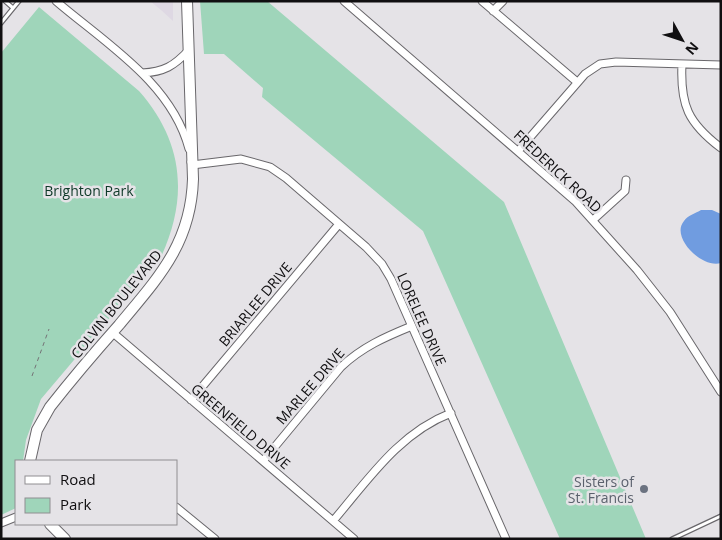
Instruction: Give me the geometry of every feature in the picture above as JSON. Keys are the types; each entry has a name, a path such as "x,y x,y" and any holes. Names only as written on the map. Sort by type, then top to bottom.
{"street":[{"path":"56,1 142,73 158,89 175,113 186,140 192,165"},
{"name":"COLVIN BOULEVARD","path":"30,460 33,442 42,418 160,275 176,250 191,208 192,165 187,1"},
{"name":"FREDERICK ROAD","path":"344,1 519,150 593,220 670,312 721,392"},
{"path":"482,1 577,82"},
{"path":"493,11 503,1"},
{"path":"142,73 158,72 169,68 189,50"},
{"path":"519,150 577,82 592,68 607,62 721,65"},
{"path":"682,64 681,89 688,113 698,130 721,148"},
{"name":"LORELEE DRIVE","path":"192,165 241,159 270,167 286,178 382,264 412,326 506,539"},
{"path":"593,220 625,191 626,180"},
{"name":"BRIARLEE DRIVE","path":"191,400 338,224"},
{"name":"MARLEE DRIVE","path":"263,461 353,356 374,342 412,326"},
{"name":"GREENFIELD DRIVE","path":"112,332 354,539"},
{"path":"333,521 406,439 429,423 451,413"},
{"path":"178,509 214,539"},
{"path":"1,523 15,517"},
{"path":"51,525 64,539"}],"lane":[{"path":"5,1 14,8"},
{"path":"1,22 19,1"},
{"path":"672,539 721,516"}],"path":[{"path":"32,376 50,329"}],"shaded area":[{"path":"150,1 173,1 173,21 161,10"}],"green space":[{"path":"200,1 267,1 504,202 646,539 560,539 423,231 262,97 263,88 224,54 204,54"},
{"name":"Brighton Park","path":"39,7 139,91 154,110 165,129 173,149 178,191 176,212 161,257 41,399 26,440 23,460 15,460 15,508 1,515 1,53"}],"water":[{"path":"701,210 712,210 721,214 721,263 713,264 697,257 690,250 681,235 681,228 685,219"}],"place":[{"name":"Sisters of St. Francis","path":"644,489"}]}
